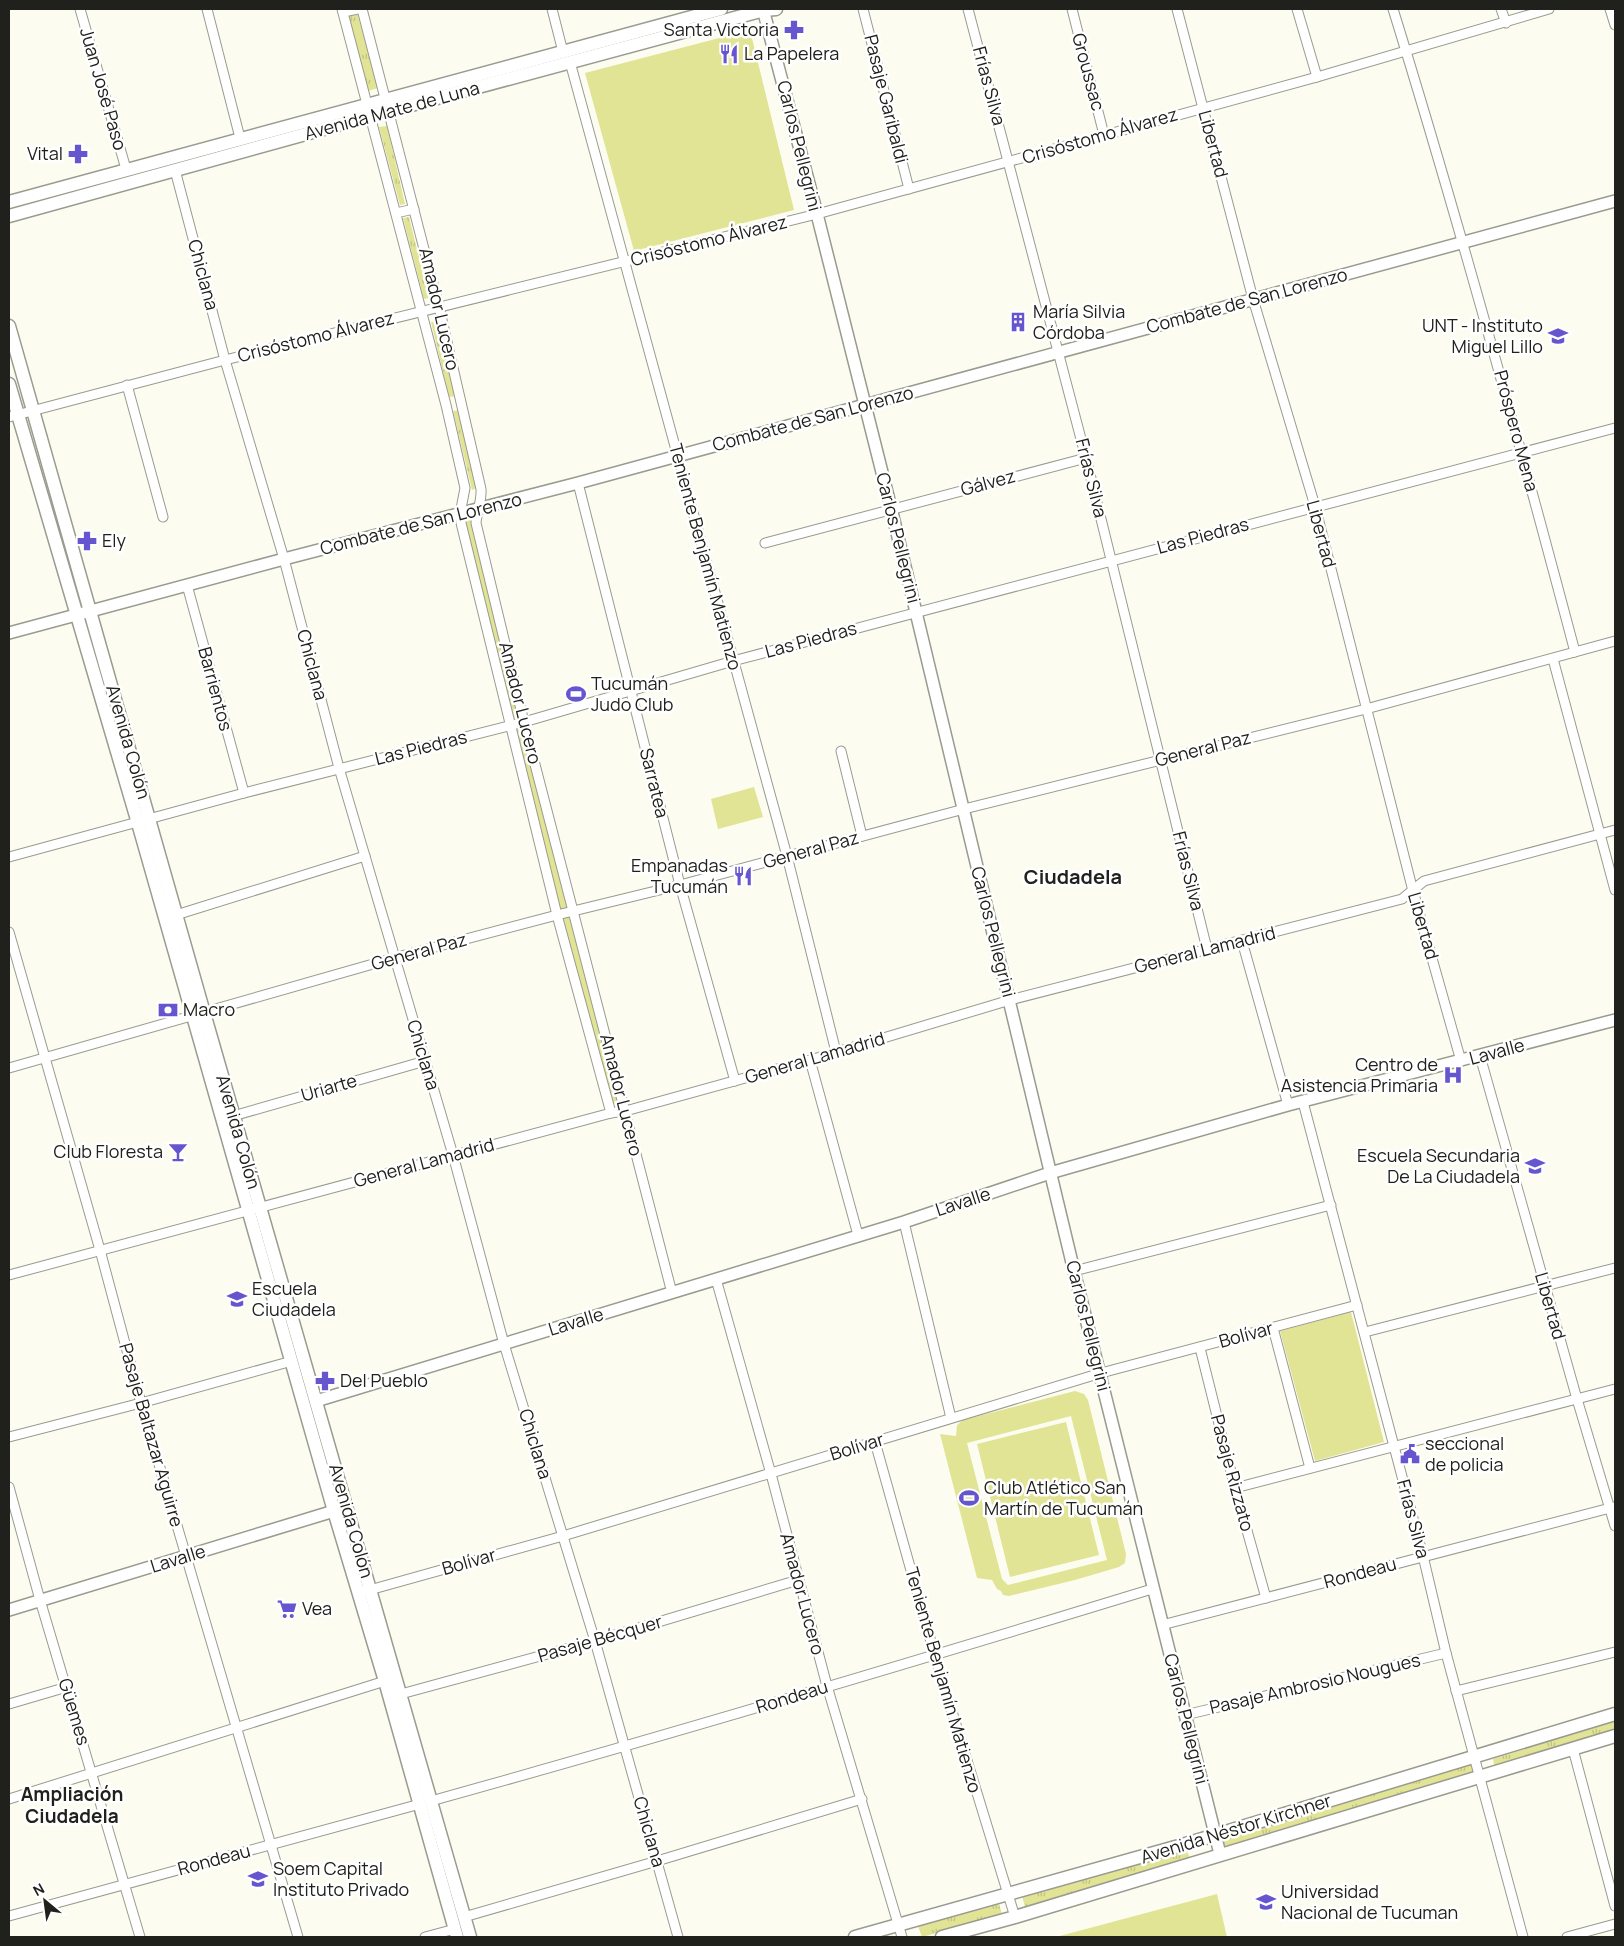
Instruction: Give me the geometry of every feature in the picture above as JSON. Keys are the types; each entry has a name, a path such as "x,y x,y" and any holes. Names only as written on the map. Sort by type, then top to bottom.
{"main road":[{"name":"Avenida Mate de Luna","path":"566,57 721,9"},
{"name":"Avenida Mate de Luna","path":"11,216 175,170 369,110 566,57 768,9"},
{"name":"Avenida Mate de Luna","path":"10,201 240,138 369,110"},
{"name":"Avenida Colón","path":"9,326 90,611 144,821 198,1014 255,1209 316,1401 347,1507 364,1592 385,1681 470,1937"},
{"name":"Avenida Colón","path":"9,384 13,416 76,614 176,915 198,1014 234,1116 292,1361 334,1511 401,1694 456,1933"},
{"name":"Avenida Néstor Kirchner","path":"855,1937 1216,1835 1615,1714"},
{"name":"Avenida Néstor Kirchner","path":"942,1937 1015,1917 1615,1736"}],"street":[{"name":"Juan José Paso","path":"80,9 126,169"},
{"path":"207,9 240,138"},
{"path":"342,11 360,9"},
{"name":"Amador Lucero","path":"360,9 388,105 461,401 481,489 476,523 524,722 672,1293"},
{"name":"Teniente Benjamín Matienzo","path":"552,9 678,455 787,856 836,1052"},
{"name":"Carlos Pellegrini","path":"768,9 964,809 1074,1271 1101,1373 1152,1589 1220,1854"},
{"name":"Pasaje Garibaldi","path":"863,9 909,189"},
{"name":"Frías Silva","path":"968,9 1086,458 1207,949"},
{"name":"Groussac","path":"1072,9 1104,135"},
{"name":"Libertad","path":"1177,9 1253,299 1315,506 1413,890 1461,1061"},
{"path":"1297,9 1317,77"},
{"name":"Próspero Mena","path":"1393,9 1463,242 1575,652"},
{"path":"1501,9 1506,23"},
{"name":"Crisóstomo Álvarez","path":"13,416 225,360 817,214 1317,77 1550,9"},
{"path":"1610,9 1615,25"},
{"name":"Amador Lucero","path":"342,11 446,405 465,488 460,514 557,914 611,1113"},
{"name":"Chiclana","path":"175,170 225,360 284,559 339,768 453,1155 504,1344 626,1747 678,1937"},
{"name":"Combate de San Lorenzo","path":"9,633 284,559 578,484 678,455 1615,201"},
{"path":"396,214 414,209"},
{"path":"127,386 163,517"},
{"path":"446,405 461,401"},
{"name":"Las Piedras","path":"9,857 244,792 524,722 733,661 916,612 1615,428"},
{"name":"Gálvez","path":"765,543 891,508 1086,458"},
{"name":"Sarratea","path":"578,484 680,885 735,1081"},
{"name":"Barrientos","path":"187,586 244,792"},
{"name":"General Paz","path":"9,1068 394,958 557,914 680,885 964,809 1366,709 1615,641"},
{"path":"1553,659 1615,890"},
{"path":"841,751 862,836"},
{"name":"General Lamadrid","path":"9,1275 735,1081 1010,1000 1402,899 1424,881 1615,830"},
{"path":"176,915 365,856"},
{"name":"Pasaje Baltazar Aguirre","path":"9,932 100,1250 141,1403 298,1937"},
{"path":"1242,941 1288,1105"},
{"name":"Lavalle","path":"316,1401 904,1222 1050,1173 1288,1105 1615,1020"},
{"name":"Libertad","path":"1480,1056 1577,1399 1613,1507 1615,1526"},
{"path":"810,1060 858,1235"},
{"name":"Uriarte","path":"234,1116 425,1061"},
{"name":"Frías Silva","path":"1303,1102 1365,1332 1456,1691 1523,1937"},
{"path":"1074,1271 1331,1205"},
{"path":"904,1222 951,1418"},
{"path":"1365,1332 1615,1268"},
{"name":"Amador Lucero","path":"716,1279 771,1474 827,1686 902,1937"},
{"name":"Bolívar","path":"364,1592 563,1536 1101,1373 1357,1305"},
{"path":"1273,1328 1310,1468"},
{"name":"Pasaje Rizzato","path":"1200,1348 1235,1488 1266,1598"},
{"path":"9,1437 292,1361"},
{"path":"1235,1488 1615,1389"},
{"name":"Teniente Benjamín Matienzo","path":"875,1442 935,1656 1015,1917"},
{"name":"Güemes","path":"9,1488 123,1885 140,1937"},
{"name":"Lavalle","path":"9,1610 347,1507"},
{"name":"Rondeau","path":"1162,1626 1613,1507"},
{"name":"Pasaje Bécquer","path":"401,1694 595,1641 798,1580"},
{"name":"Rondeau","path":"9,1916 626,1747 827,1686 935,1656 1152,1589"},
{"path":"1456,1691 1615,1652"},
{"name":"Pasaje Ambrosio Nougues","path":"1185,1715 1446,1653"},
{"path":"9,1799 385,1681"},
{"path":"9,1704 66,1687"},
{"path":"1573,1749 1615,1906"},
{"path":"464,1917 862,1799"},
{"path":"1567,1937 1615,1924"},
{"path":"425,1937 456,1933"}],"green space":[{"path":"347,9 356,9 378,88 368,91"},
{"path":"750,30 794,210 634,251 585,73"},
{"path":"387,126 405,204 400,205 379,127"},
{"path":"409,217 429,298 424,299 403,218"},
{"path":"436,321 456,396 449,397 431,322"},
{"path":"460,410 479,487 472,490 453,411"},
{"path":"472,515 519,718 513,719 464,517"},
{"path":"522,726 569,908 559,910 515,727"},
{"path":"754,787 763,817 718,829 711,799"},
{"path":"570,915 619,1107 613,1108 561,918"},
{"path":"1351,1312 1384,1442 1315,1461 1280,1331"},
{"name":"Club Atlético San Martín de Tucumán","path":"1075,1391 1084,1394 1088,1400 1126,1554 1125,1563 1119,1567 1075,1580 1009,1596 1003,1595 992,1580 977,1578 940,1434 956,1436 957,1425 963,1420","holes":["1071,1416 1107,1560 1008,1585 1002,1579 967,1443"]},
{"path":"1066,1422 1099,1555 1010,1577 977,1444"},
{"path":"1615,1721 1615,1733 1495,1770 1493,1759"},
{"path":"1472,1763 1475,1775 1226,1847 1223,1839 1283,1823 1289,1817"},
{"path":"1186,1849 1190,1858 1025,1907 1022,1896"},
{"path":"1217,1894 1227,1937 1056,1937"},
{"path":"999,1904 1002,1914 922,1937 918,1926"}],"place":[{"name":"Santa Victoria","path":"794,30"},
{"name":"La Papelera","path":"729,54"},
{"name":"Vital","path":"78,154"},
{"name":"María Silvia Córdoba","path":"1018,322"},
{"name":"UNT - Instituto Miguel Lillo","path":"1558,336"},
{"name":"Ely","path":"87,541"},
{"name":"Tucumán Judo Club","path":"576,694"},
{"name":"Empanadas Tucumán","path":"743,876"},
{"name":"Macro","path":"168,1010"},
{"name":"Centro de Asistencia Primaria","path":"1453,1075"},
{"name":"Club Floresta","path":"178,1152"},
{"name":"Escuela Secundaria De La Ciudadela","path":"1535,1166"},
{"name":"Escuela Ciudadela","path":"237,1299"},
{"name":"Del Pueblo","path":"325,1381"},
{"name":"seccional de policia","path":"1410,1454"},
{"name":"Club Atlético San Martín de Tucumán","path":"969,1498"},
{"name":"Vea","path":"287,1609"},
{"name":"Soem Capital Instituto Privado","path":"258,1879"},
{"name":"Universidad Nacional de Tucuman","path":"1266,1902"}],"district":[{"name":"Ciudadela","path":"1073,877"},
{"name":"Ampliación Ciudadela","path":"72,1805"}]}
